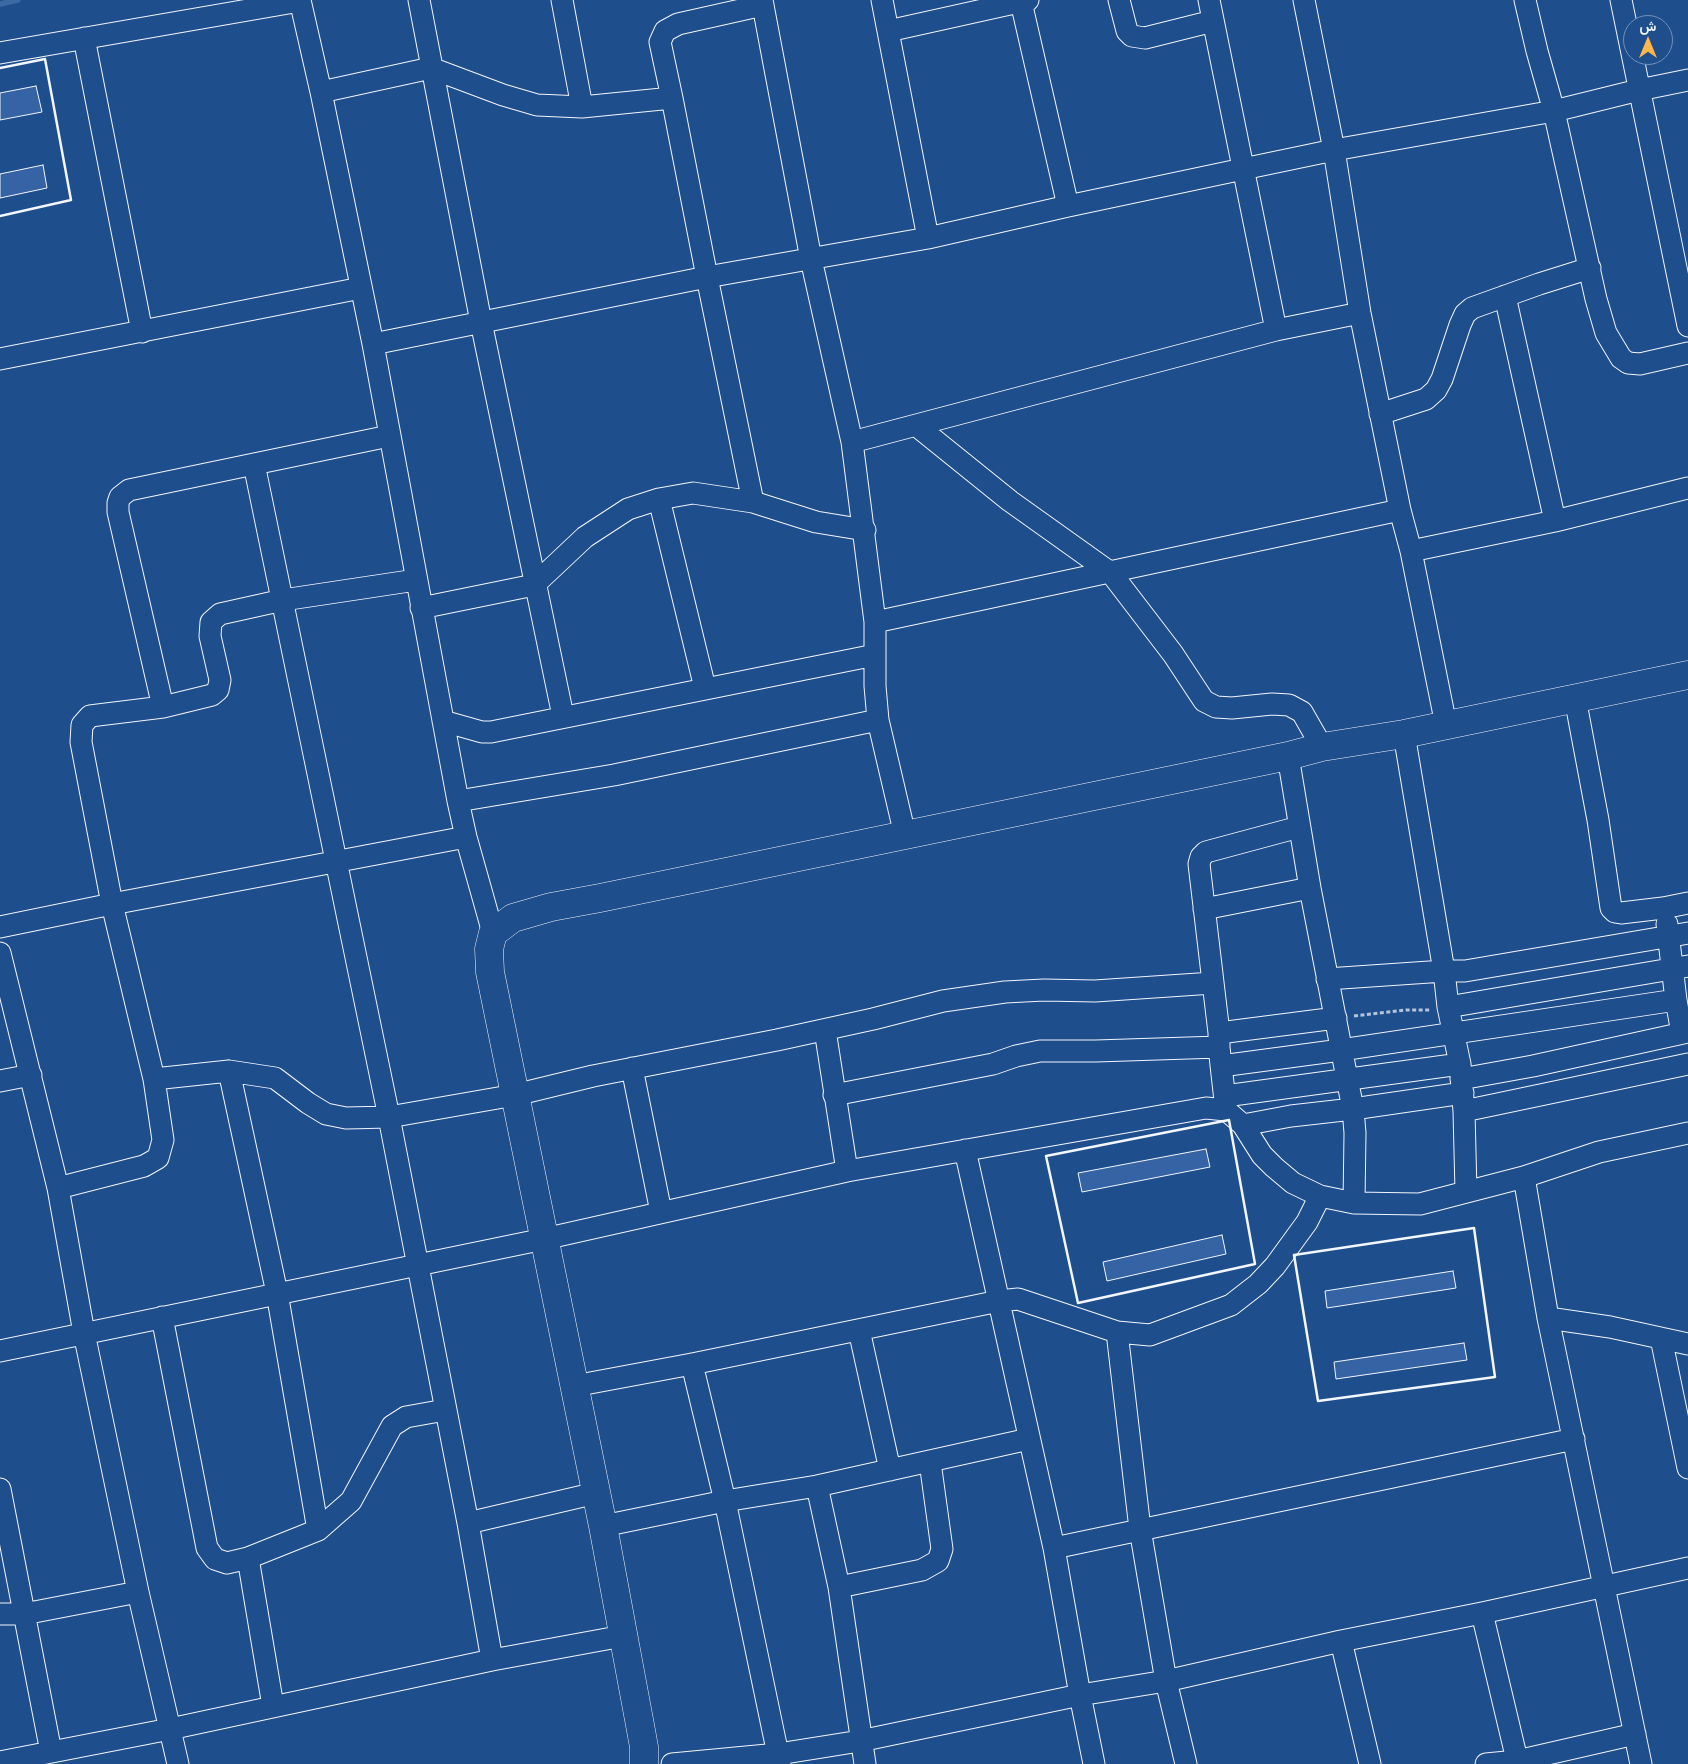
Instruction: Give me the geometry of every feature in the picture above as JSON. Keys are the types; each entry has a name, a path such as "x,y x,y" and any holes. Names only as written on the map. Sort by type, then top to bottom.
{"main road":[{"path":"644,1764 644,1748 603,1526 490,972 489,949 493,933 513,918 551,906 600,898 1322,748 1446,726 1688,676"}],"street":[{"path":"0,53 300,0 373,344 458,801 493,933"},
{"path":"419,0 481,322 534,585 563,716"},
{"path":"562,0 582,107"},
{"path":"882,0 928,238"},
{"path":"1119,0 1127,31 1132,36 1144,38 1213,21"},
{"path":"1209,0 1276,330"},
{"path":"1304,0 1334,150 1360,313 1400,510 1412,551 1446,726"},
{"path":"1525,0 1536,52 1554,111 1596,298 1606,333 1621,358 1628,363 1640,364 1688,353"},
{"path":"1621,0 1688,326"},
{"path":"888,31 1025,1 1068,206"},
{"path":"753,502 660,42 666,31 678,24 763,2 811,259 852,442 875,622 874,686 878,720 905,835"},
{"path":"84,38 142,332"},
{"path":"321,92 431,68 503,95 537,105 582,107 672,98"},
{"path":"373,344 707,277 928,238 1068,206 1334,150 1554,111 1688,80"},
{"path":"1380,414 1426,399 1436,390 1442,379 1465,314 1472,308 1590,268"},
{"path":"0,359 361,288"},
{"path":"1505,296 1555,522"},
{"path":"852,442 1276,330 1360,313"},
{"path":"917,426 1010,501 1111,573 1174,654 1204,701 1216,707 1232,708 1272,704 1289,705 1302,712 1322,748"},
{"path":"163,707 118,512 120,497 130,490 389,436"},
{"path":"254,464 389,1117 468,1523 492,1660"},
{"path":"1412,551 1555,522 1688,488"},
{"path":"421,608 534,585 585,537 628,509 659,499 693,494 753,502 808,520 864,530"},
{"path":"659,499 705,688"},
{"path":"875,622 1400,510"},
{"path":"58,1188 144,1166 158,1158 163,1140 154,1080 112,904 81,742 82,725 90,716 163,707 212,695 218,690 220,680 210,636 211,622 220,614 282,600 416,580"},
{"path":"443,721 482,732 491,732 874,655"},
{"path":"1575,698 1598,820 1611,908 1615,912 1621,912 1664,908 1688,903"},
{"path":"458,801 614,774 878,720"},
{"path":"1404,734 1462,1087 1466,1192"},
{"path":"1288,756 1310,888 1353,1109 1354,1203"},
{"path":"1300,827 1206,852 1200,857 1199,864 1226,1103 1262,1155 1293,1182 1320,1196 1354,1203 1420,1204 1524,1177 1599,1152 1688,1133"},
{"path":"0,927 466,837"},
{"path":"1204,909 1310,888"},
{"path":"1243,1125 1291,1116 1353,1109 1462,1087 1533,1066 1685,1032 1676,1000 1680,968 1679,935 1664,908"},
{"path":"1328,979 1465,971 1679,935"},
{"path":"0,953 58,1188 84,1333 138,1592 178,1764"},
{"path":"1448,1007 1680,968"},
{"path":"154,1080 229,1071 275,1078 326,1114 346,1118 389,1117 515,1095 593,1076 825,1030 943,1001 1004,992 1044,990 1095,991 1213,983"},
{"path":"834,1096 993,1064 1040,1050 1096,1052 1220,1049 1342,1050 1676,1000"},
{"path":"1220,1049 1336,1018"},
{"path":"825,1030 847,1171"},
{"path":"0,1351 544,1239 847,1171 1206,1108 1346,1078 1462,1087 1688,1064"},
{"path":"632,1068 661,1212"},
{"path":"229,1071 277,1293 318,1530"},
{"path":"0,1081 31,1075"},
{"path":"965,1150 1054,1548 1094,1764"},
{"path":"1524,1177 1548,1318 1641,1764"},
{"path":"574,1386 692,1364 999,1301 1018,1299 1117,1332 1150,1335 1231,1304 1258,1284 1275,1266 1307,1222 1320,1196"},
{"path":"162,1317 207,1548 215,1559 227,1563 248,1558 318,1530 351,1501 392,1426 406,1417 445,1410"},
{"path":"1548,1318 1610,1326 1688,1344"},
{"path":"859,1330 890,1470"},
{"path":"1117,1332 1140,1529 1166,1681 1186,1764"},
{"path":"1661,1338 1688,1468"},
{"path":"692,1364 725,1501 779,1759"},
{"path":"603,1526 725,1501 817,1486 1029,1439"},
{"path":"1054,1548 1574,1439"},
{"path":"839,1587 922,1570 938,1561 942,1549 930,1462"},
{"path":"817,1486 839,1587 860,1741 865,1764"},
{"path":"0,1489 51,1752"},
{"path":"468,1523 596,1493"},
{"path":"248,1558 273,1706"},
{"path":"672,1764 779,1759 1080,1695 1166,1681 1340,1641 1482,1613 1688,1568"},
{"path":"0,1614 24,1614 138,1592"},
{"path":"1482,1613 1517,1762"},
{"path":"0,1762 170,1729 492,1660 622,1636"},
{"path":"1340,1641 1370,1764"},
{"path":"1486,1764 1517,1762 1635,1734"}],"path":[{"path":"1336,1018 1406,1010 1425,1011 1448,1007"}],"building":[{"path":"36,86 42,112 0,120 0,93"},
{"path":"43,165 47,188 0,198 0,174"},
{"path":"1206,1149 1210,1167 1082,1192 1078,1173"},
{"path":"1222,1235 1226,1254 1107,1281 1103,1262"},
{"path":"1453,1271 1456,1288 1327,1308 1325,1291"},
{"path":"1464,1343 1467,1360 1336,1379 1334,1362"}],"waterway":[{"path":"0,4 18,0"}],"wall":[{"path":"0,68 45,59 71,200 0,216"},
{"path":"1229,1120 1255,1264 1078,1303 1046,1156 1229,1120"},
{"path":"1474,1228 1495,1377 1318,1401 1294,1255 1474,1228"}]}
